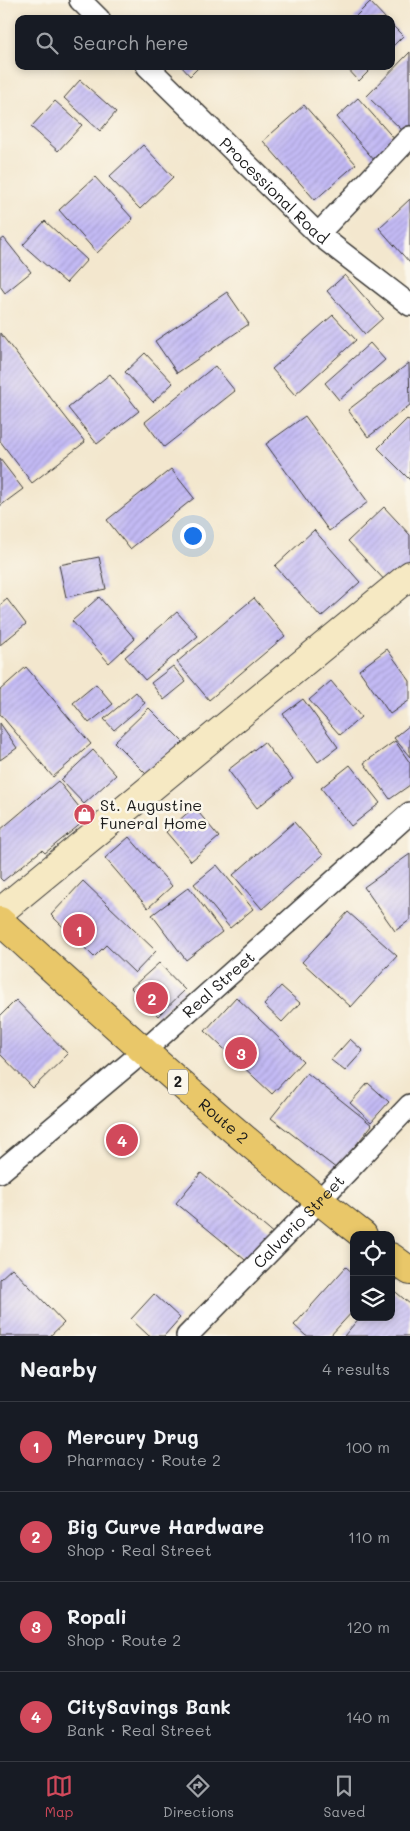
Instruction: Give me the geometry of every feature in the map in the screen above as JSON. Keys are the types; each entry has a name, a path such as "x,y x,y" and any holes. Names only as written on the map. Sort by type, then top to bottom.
{"highway":[{"name":"Route 2","path":"0,921 144,1051 319,1201 358,1231"},
{"path":"395,1260 410,1271"}],"main road":[{"path":"0,912 410,575"}],"street":[{"path":"80,0 95,15"},
{"name":"Processional Road","path":"151,70 318,234 410,305"},
{"path":"318,234 410,137"},
{"name":"Real Street","path":"0,1172 144,1051 410,813"},
{"name":"Calvario Street","path":"187,1336 410,1105"}],"building":[{"path":"370,2 382,15 357,15"},
{"path":"395,28 403,36 395,44"},
{"path":"410,52 410,128 405,133 367,96 392,70 395,70 395,67"},
{"path":"185,70 196,70 190,76"},
{"path":"349,70 370,70 359,81"},
{"path":"80,80 116,112 100,131 64,98"},
{"path":"358,98 397,142 375,161 337,117"},
{"path":"55,101 82,125 58,151 31,127"},
{"path":"304,105 356,164 315,200 263,141"},
{"path":"143,145 173,177 140,209 109,177"},
{"path":"95,177 133,219 97,253 59,210"},
{"path":"410,199 410,263 379,228"},
{"path":"45,221 87,260 66,283 23,245"},
{"path":"4,238 31,272 5,293 0,286 0,241"},
{"path":"345,275 383,318 365,334 327,291"},
{"path":"227,292 249,324 177,373 155,341"},
{"path":"333,315 356,340 295,395 272,369"},
{"path":"0,333 85,442 32,483 0,441"},
{"path":"370,343 385,360 339,400 325,383"},
{"path":"145,353 173,383 153,402 125,372"},
{"path":"409,363 410,405 368,437 348,410"},
{"path":"215,366 235,391 164,447 145,422"},
{"path":"110,374 139,411 97,444 68,408"},
{"path":"305,416 368,502 329,531 266,444"},
{"path":"407,419 410,422 410,480 378,448"},
{"path":"0,459 23,489 0,506"},
{"path":"171,469 194,498 130,549 107,520"},
{"path":"384,507 410,535 410,568 390,586 348,541"},
{"path":"314,530 360,582 321,617 275,566"},
{"path":"99,557 106,589 66,597 59,565"},
{"path":"99,597 135,639 109,663 72,621"},
{"path":"254,598 285,636 209,700 177,662"},
{"path":"7,599 26,624 0,645 0,605"},
{"path":"177,612 198,636 145,680 125,657"},
{"path":"387,649 410,681 410,700 390,714 359,670"},
{"path":"173,666 186,682 164,700 151,683"},
{"path":"26,667 91,744 53,777 0,714 0,690"},
{"path":"331,681 361,717 340,735 309,700"},
{"path":"96,684 113,704 89,723 73,703"},
{"path":"136,692 145,703 114,730 104,719"},
{"path":"303,699 338,747 318,762 283,714"},
{"path":"149,708 183,742 149,777 114,742"},
{"path":"0,723 17,748 0,760"},
{"path":"410,725 410,757 394,738"},
{"path":"395,741 410,763 410,785 390,799 364,763"},
{"path":"264,742 293,779 257,808 228,770"},
{"path":"93,750 116,775 84,804 61,780"},
{"path":"350,765 380,803 351,826 321,788"},
{"path":"58,781 88,818 45,853 42,850 3,881 0,878 0,830"},
{"path":"194,807 219,837 191,861 166,832"},
{"path":"294,822 323,855 262,909 233,875"},
{"path":"129,837 172,886 148,908 105,858"},
{"path":"410,854 410,920 395,931 364,887"},
{"path":"217,865 253,909 230,928 194,884"},
{"path":"83,881 156,951 135,973 106,945 94,957 51,915"},
{"path":"189,887 222,932 186,960 152,915"},
{"path":"348,912 397,956 351,1007 302,962"},
{"path":"159,963 185,990 158,1016 131,988"},
{"path":"281,986 300,1003 282,1022 264,1005"},
{"path":"236,997 303,1061 272,1094 205,1031"},
{"path":"16,1000 68,1054 33,1088 0,1054 0,1016"},
{"path":"350,1039 363,1051 345,1071 331,1060"},
{"path":"307,1073 372,1125 337,1169 271,1118"},
{"path":"368,1083 389,1102 371,1122 350,1103"},
{"path":"201,1173 275,1235 250,1264 176,1203"},
{"path":"346,1267 350,1270 350,1314 330,1336 306,1336 294,1325"},
{"path":"12,1268 64,1323 50,1336 0,1336 0,1279"},
{"path":"395,1291 410,1304 410,1336 344,1336 357,1321 395,1321"},
{"path":"154,1294 180,1318 164,1336 149,1336 131,1319"}],"place":[{"name":"St. Augustine Funeral Home","path":"84,814"},
{"name":"Mercury Drug","path":"79,930"},
{"name":"Big Curve Hardware","path":"152,998"},
{"name":"Ropali","path":"241,1053"},
{"name":"CitySavings Bank","path":"122,1140"}]}
